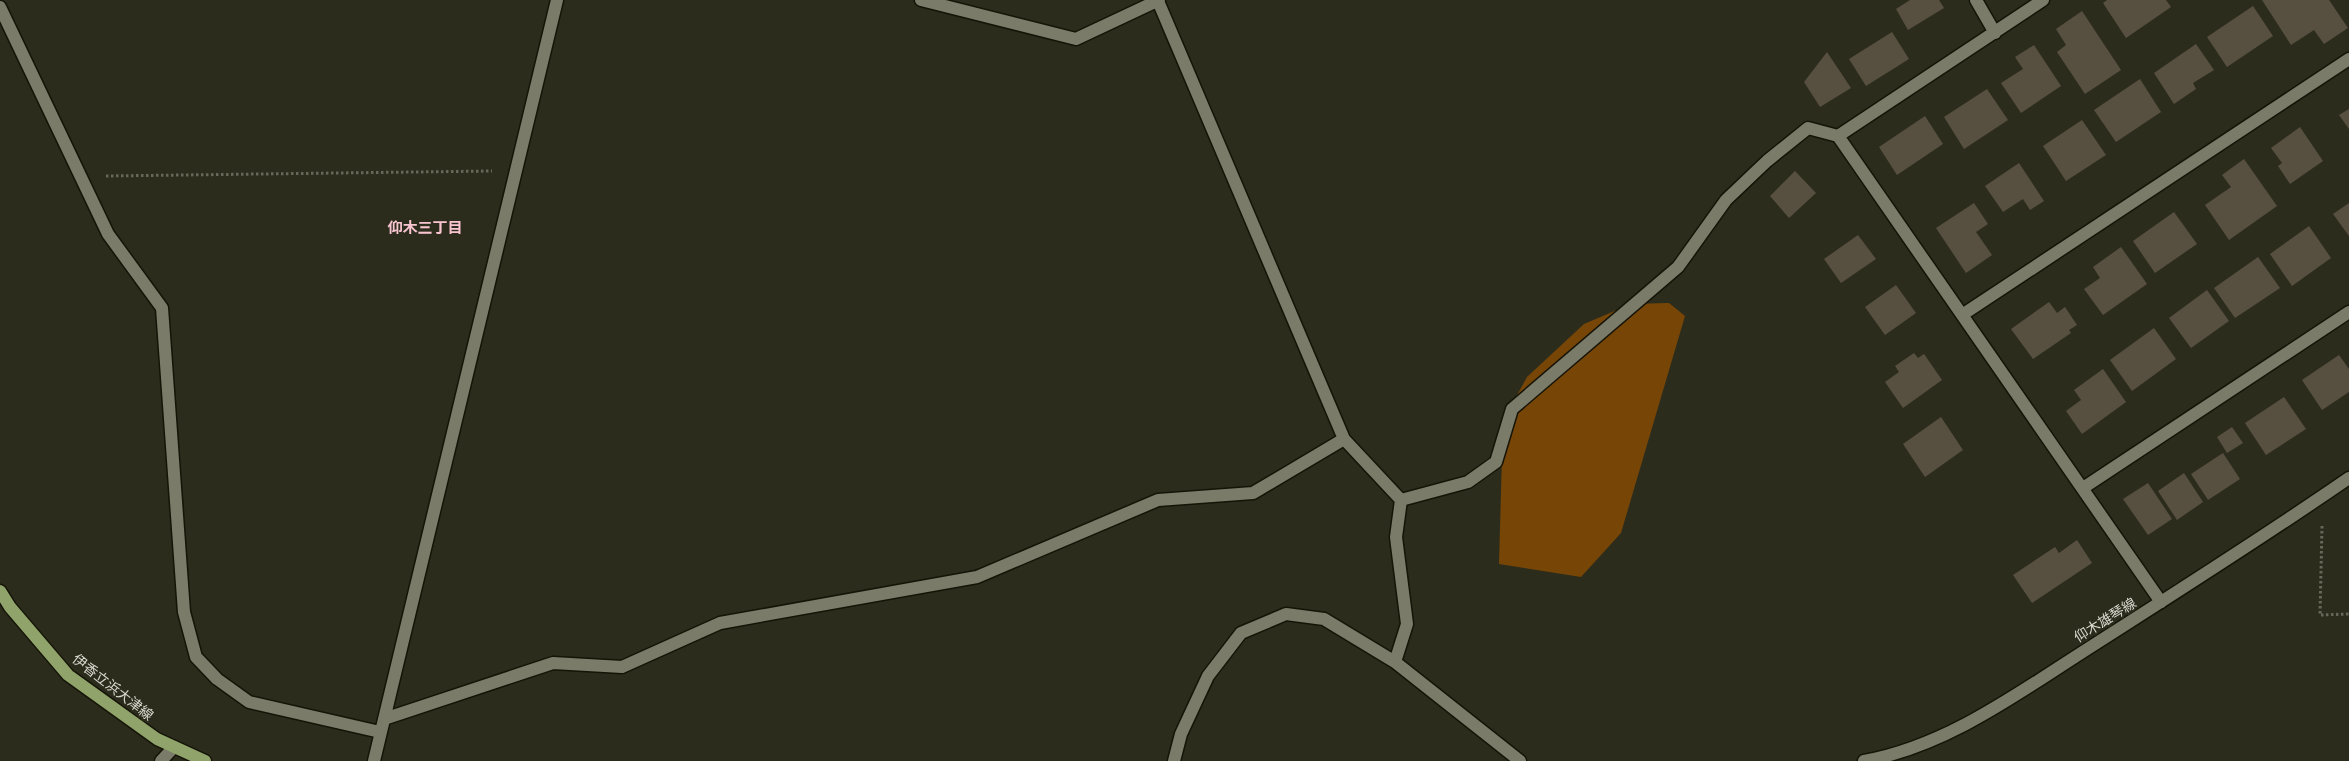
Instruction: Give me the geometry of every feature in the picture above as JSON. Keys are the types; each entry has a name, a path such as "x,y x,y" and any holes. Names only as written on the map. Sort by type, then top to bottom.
{"main road":[{"name":"伊香立浜大津線","path":"0,591 10,607 68,675 157,740 205,761"}],"street":[{"path":"374,761 557,0"},
{"path":"921,0 1076,39 1159,0 1344,439 1401,500"},
{"path":"1976,0 1995,33"},
{"path":"1838,136 2043,0"},
{"path":"0,6 108,234 162,308 184,612 196,657 216,679 249,702 380,732"},
{"path":"1962,315 2349,59"},
{"path":"1401,500 1468,482 1496,462 1512,409 1678,267 1726,200 1760,167 1808,128 1838,136 2162,602"},
{"path":"2083,488 2349,312"},
{"path":"384,719 553,663 622,667 720,623 977,577 1158,500 1253,493 1344,439"},
{"name":"仰木雄琴線","path":"1864,761 1886,757 1970,723 2162,602 2349,478"},
{"path":"1395,662 1407,624 1396,538 1401,500"},
{"path":"1174,761 1181,734 1208,676 1241,633 1286,614 1324,620 1395,662 1520,761"},
{"path":"161,761 174,747"}],"path":[{"path":"81,176 516,170"},
{"path":"2323,496 2320,615 2349,614"}],"shaded area":[{"path":"1669,303 1685,316 1621,533 1581,577 1499,564 1503,421 1527,377 1584,324 1631,304"}],"building":[{"path":"1910,0 1939,0 1944,8 1908,30 1896,9"},
{"path":"2107,0 2166,0 2171,7 2126,38 2103,3"},
{"path":"2262,0 2329,0 2348,28 2324,44 2314,30 2291,45"},
{"path":"2253,6 2273,36 2227,67 2207,37"},
{"path":"2082,11 2121,70 2085,94 2057,52 2066,45 2056,29"},
{"path":"1892,32 1909,59 1866,86 1849,59"},
{"path":"2196,44 2214,70 2193,83 2196,89 2174,104 2154,73"},
{"path":"2034,45 2061,86 2021,113 2001,83 2023,69 2015,57"},
{"path":"1827,52 1851,88 1820,107 1804,82"},
{"path":"2140,79 2161,112 2116,142 2094,110"},
{"path":"1987,89 2008,120 1964,149 1944,117"},
{"path":"2349,109 2349,129 2339,115"},
{"path":"1925,116 1943,144 1897,175 1879,147"},
{"path":"2082,120 2106,155 2066,181 2043,146"},
{"path":"2300,127 2323,161 2290,184 2278,166 2282,163 2271,148"},
{"path":"2244,159 2277,206 2229,240 2205,205 2231,187 2222,175"},
{"path":"2019,163 2044,201 2030,210 2023,199 2003,212 1985,186"},
{"path":"1795,171 1816,193 1789,218 1770,196"},
{"path":"1974,203 1988,224 1976,232 1992,255 1966,273 1936,228"},
{"path":"2349,203 2349,236 2333,214"},
{"path":"2174,212 2197,244 2155,273 2133,241"},
{"path":"2309,226 2331,258 2292,286 2270,254"},
{"path":"1858,235 1876,259 1841,283 1824,259"},
{"path":"2121,247 2147,284 2103,315 2084,289 2100,278 2093,267"},
{"path":"2258,257 2280,288 2235,318 2214,288"},
{"path":"1896,285 1916,313 1885,335 1865,307"},
{"path":"2207,290 2229,321 2191,348 2169,318"},
{"path":"2049,302 2057,313 2065,307 2077,325 2069,330 2071,333 2033,359 2011,329"},
{"path":"2154,328 2176,359 2132,391 2110,360"},
{"path":"1914,353 1918,358 1924,354 1942,380 1903,408 1885,382 1899,372 1895,366"},
{"path":"2339,355 2349,369 2349,392 2322,410 2302,380"},
{"path":"2103,369 2126,402 2082,434 2066,411 2081,400 2074,390"},
{"path":"2284,397 2306,429 2266,455 2245,423"},
{"path":"1941,417 1963,450 1925,477 1903,444"},
{"path":"2232,427 2243,443 2227,453 2217,437"},
{"path":"2223,453 2240,479 2208,500 2191,474"},
{"path":"2184,473 2203,502 2177,520 2158,491"},
{"path":"2148,483 2172,519 2148,535 2123,499"},
{"path":"2077,540 2092,563 2032,603 2013,575 2055,547 2059,553"}],"district":[{"name":"仰木三丁目","path":"425,228"}]}
